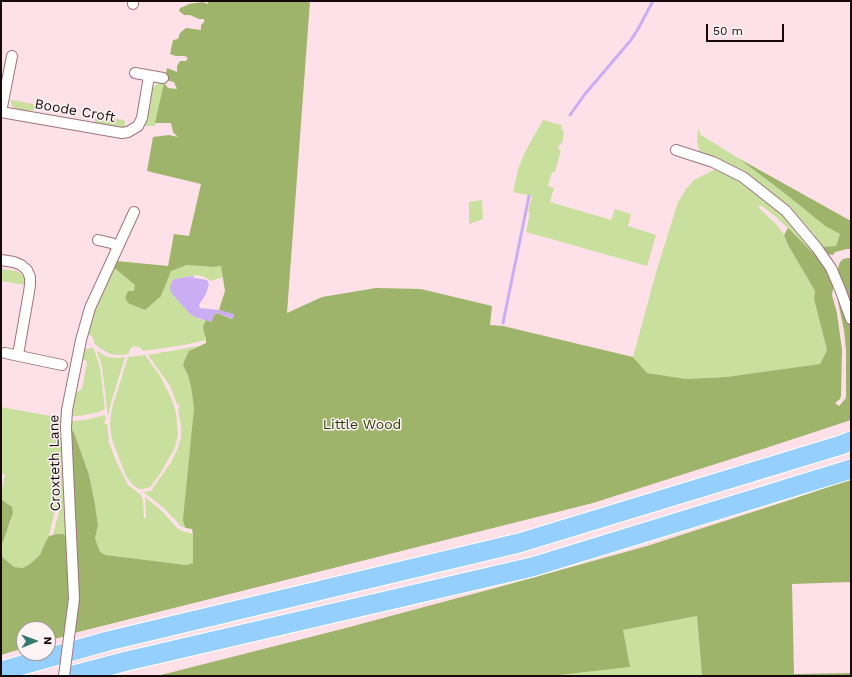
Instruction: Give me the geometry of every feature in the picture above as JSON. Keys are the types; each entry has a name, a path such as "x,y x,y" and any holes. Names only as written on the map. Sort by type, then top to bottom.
{"highway":[{"path":"1,671 108,641 518,543 851,441"},
{"path":"70,676 127,661 532,567 851,469"}],"street":[{"path":"1,112 12,56"},
{"path":"135,73 163,78"},
{"name":"Boode Croft","path":"1,112 122,133 128,132 138,126 142,118 149,76"},
{"path":"676,150 713,162 743,177 786,211 817,248 831,268 851,319"},
{"name":"Croxteth Lane","path":"64,676 74,599 66,427 67,410 81,340 90,308 134,212"},
{"path":"98,240 118,246"},
{"path":"1,260 14,262 21,265 27,270 30,277 29,292 18,355"},
{"path":"5,353 62,365"}],"green space":[{"name":"Little Wood","path":"208,1 310,1 287,313 322,297 376,288 421,289 492,306 490,325 503,326 633,357 647,373 686,379 726,377 820,364 827,350 814,299 815,291 788,245 784,235 788,228 822,262 835,286 832,295 837,313 842,350 841,396 835,403 839,406 846,398 846,350 844,330 838,302 840,295 851,328 851,420 593,503 74,633 70,429 74,432 89,475 98,525 95,538 100,552 106,555 186,565 193,563 192,529 185,527 183,520 194,408 188,375 183,365 189,351 206,343 203,326 206,320 211,322 214,315 217,313 232,319 234,315 219,310 225,291 221,266 213,267 187,265 171,271 161,296 145,310 128,303 125,298 128,291 134,291 135,285 112,266 117,261 168,266 174,234 189,236 201,184 147,171 153,137 169,135 178,137 173,132 171,123 155,123 164,83 168,88 177,89 174,82 165,80 167,68 177,72 177,66 180,61 186,61 188,58 185,56 170,54 173,40 178,39 180,33 186,28 201,30 201,25 204,22 204,19 184,15 179,11 180,8 189,4 203,2 207,4"},
{"path":"158,83 164,83 155,126 144,126 147,118 150,94 152,89"},
{"path":"12,100 38,105 37,109 28,111 16,109 12,106"},
{"path":"98,116 124,120 125,128 95,123 95,118"},
{"path":"543,120 562,125 561,129 564,130 562,144 560,143 558,149 561,150 555,172 552,172 548,186 554,188 550,202 611,220 615,209 631,214 628,226 656,235 647,266 526,232 530,213 528,212 532,196 513,192 518,169 525,152"},
{"path":"698,128 701,135 738,158 825,226 840,234 836,246 822,247 810,230 789,208 703,155 699,150 697,142"},
{"path":"738,158 851,221 851,249 835,252 833,255 827,254 822,247 836,246 840,234 825,226"},
{"path":"716,169 736,178 776,207 816,252 814,254 775,216 762,206 759,206 759,208 777,225 784,235 788,245 815,291 814,299 827,350 820,364 726,377 686,379 647,373 633,357 657,269 678,202 694,180"},
{"path":"482,200 483,219 469,224 469,202"},
{"path":"847,258 851,258 851,308 837,271 840,262"},
{"path":"187,265 213,267 221,266 223,277 211,281 199,275 175,279 172,281 172,294 190,314 199,319 206,320 203,326 206,340 143,351 141,348 134,346 130,349 129,354 119,355 110,354 98,347 94,343 92,337 87,335 93,313 112,266 136,285 134,291 128,291 125,298 128,303 161,296 170,271"},
{"path":"1,269 16,271 22,274 25,279 25,285 1,281"},
{"path":"198,346 189,351 183,365 188,375 194,408 186,528 181,526 164,508 143,492 153,490 152,489 170,464 178,448 181,437 178,408 179,404 177,404 170,386 148,355"},
{"path":"92,347 100,368 105,409 99,412 72,416 74,394 82,389 87,362 81,357 84,349"},
{"path":"97,351 107,357 125,357 108,416 102,367"},
{"path":"145,355 160,376 171,397 176,413 178,435 175,447 160,474 150,487 139,489 134,486 126,476 112,440 110,424 112,408 128,357"},
{"path":"1,407 62,418 67,538 57,534 53,535 61,509 60,507 55,510 49,536 40,555 23,568 14,567 1,556 1,544 11,521 9,504 1,499 1,488 5,475 1,472"},
{"path":"105,415 106,420 104,421 105,424 107,424 108,440 116,461 128,485 141,495 143,501 144,518 146,518 145,497 163,512 177,528 193,535 193,563 186,565 106,555 100,552 95,538 98,525 89,475 74,432 70,429 70,421 90,419"},
{"path":"851,479 851,582 792,584 794,674 851,673 851,676 702,676 697,616 623,630 630,667 551,676 157,676 342,629 647,546"},
{"path":"1,499 12,507 13,513 1,544"},
{"path":"63,534 67,538 69,597 65,636 56,639 56,621 16,621 16,650 1,655 1,556 14,567 23,568 40,555 49,536"},
{"path":"697,616 702,676 551,676 629,667 623,630"}],"shaded area":[{"path":"193,276 194,278 207,280 209,284 206,294 199,305 200,308 219,310 234,314 233,319 217,313 214,315 211,322 190,314 172,294 170,288 172,281 175,279"}],"waterway":[{"path":"570,115 585,94 631,40 653,1"},
{"path":"503,323 529,196"}]}
